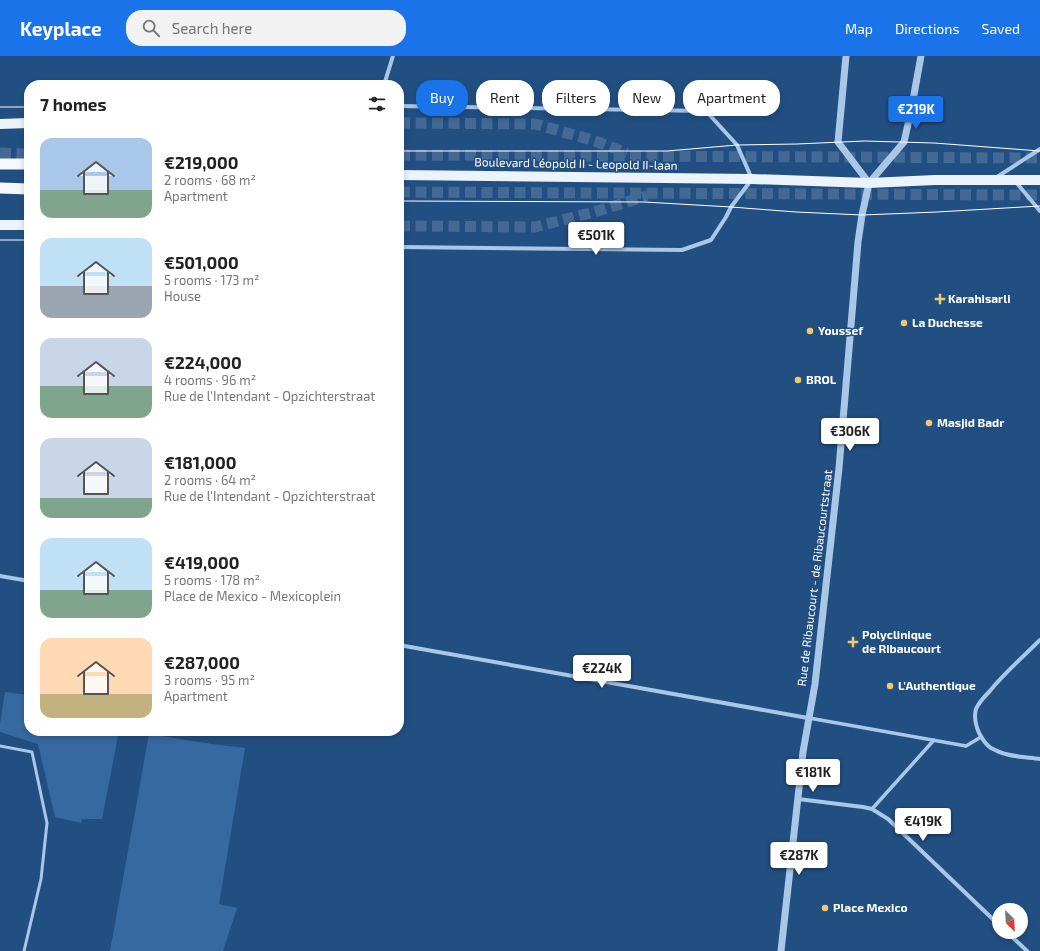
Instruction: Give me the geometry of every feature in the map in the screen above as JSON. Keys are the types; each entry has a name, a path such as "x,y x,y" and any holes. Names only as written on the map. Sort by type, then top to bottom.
{"highway":[{"path":"0,164 24,164"},
{"path":"0,188 24,189"}],"main road":[{"path":"0,124 24,123"},
{"name":"Boulevard Léopold II - Leopold II-laan","path":"404,175 752,179 869,183 935,180 1040,180"},
{"path":"0,225 24,225"}],"street":[{"path":"386,80 393,56"},
{"path":"846,56 838,142 869,183"},
{"name":"Rue de Ribaucourt - de Ribaucourtstraat","path":"781,951 803,752 814,684 838,476 858,242 862,215 869,183 904,142 921,56"},
{"path":"404,106 706,111 737,145 752,179 731,207 711,240 682,250 404,247"},
{"path":"992,180 1040,149"},
{"path":"1015,180 1040,211"},
{"path":"0,576 24,580"},
{"path":"1040,640 998,681 979,703 976,710 977,730 986,744 994,750 1003,753 1040,759"},
{"path":"404,646 966,746 981,737"},
{"path":"872,809 934,740"},
{"path":"798,799 872,809 888,819 992,918"},
{"path":"1014,939 1027,951"}],"lane":[{"path":"0,746 32,752 46,823 41,880 24,951"}],"shaded area":[{"path":"5,692 24,694 24,736 118,736 102,819 82,819 81,823 55,817 38,744 0,732"},
{"path":"149,736 162,736 245,748 219,904 237,908 223,951 110,951"}],"tunnel":[{"path":"404,123 535,124 595,141 627,153"},
{"path":"0,153 24,154"},
{"path":"404,155 1040,158"},
{"path":"404,192 1040,195"},
{"path":"404,226 535,227 594,212 647,196"}],"tram line":[{"path":"0,107 24,107"},
{"path":"404,151 667,151 737,145 865,141 934,143 1040,151"},
{"path":"404,201 644,202 862,215 1040,206"},
{"path":"0,240 24,240"}],"place":[{"name":"Karahisarli","path":"940,299"},
{"name":"La Duchesse","path":"904,323"},
{"name":"Youssef","path":"810,331"},
{"name":"BROL","path":"798,380"},
{"name":"Masjid Badr","path":"929,423"},
{"name":"Polyclinique de Ribaucourt","path":"853,642"},
{"name":"L'Authentique","path":"890,686"},
{"name":"Place Mexico","path":"825,908"}]}
